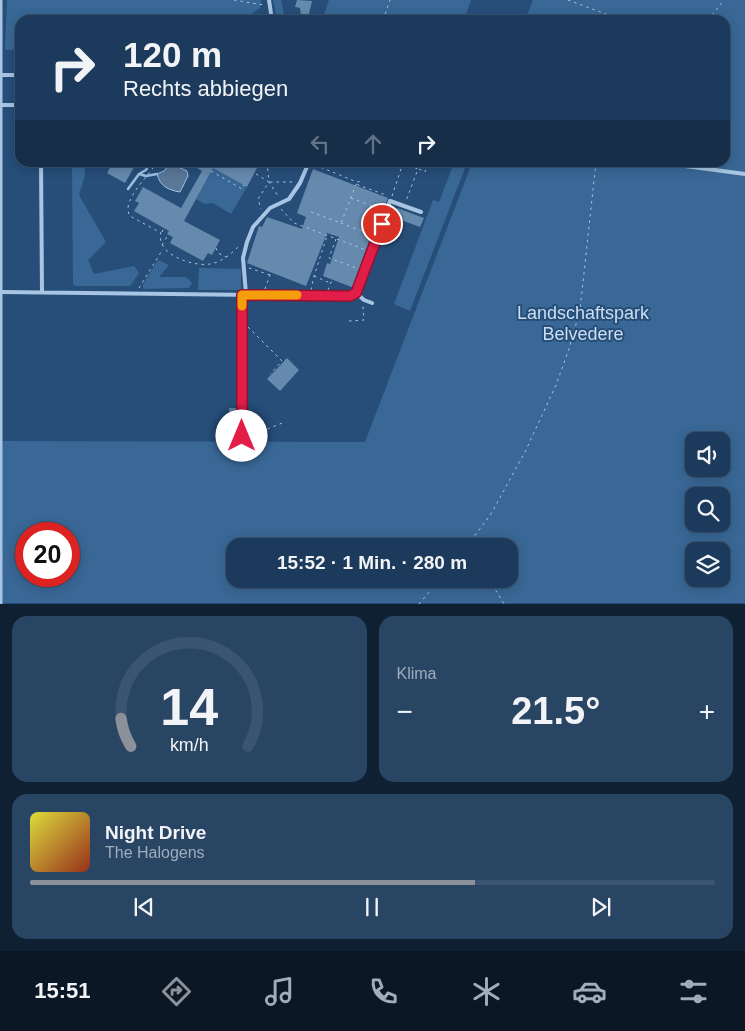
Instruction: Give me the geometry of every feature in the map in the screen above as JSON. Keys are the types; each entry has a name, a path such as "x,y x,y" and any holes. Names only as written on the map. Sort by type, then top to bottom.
{"street":[{"path":"0,0 0,604"}],"lane":[{"path":"269,0 271,15"},
{"path":"1,74 15,75"},
{"path":"1,105 15,105"},
{"path":"41,167 42,292"},
{"path":"242,436 243,263 247,242 253,227 263,215 270,208 289,199 300,182 306,167"},
{"path":"692,167 745,174"},
{"path":"0,292 350,296 356,293 391,199 421,212"},
{"path":"356,293 364,300 372,303"}],"path":[{"path":"234,0 269,6"},
{"path":"385,15 390,0"},
{"path":"568,0 608,15"},
{"path":"712,15 724,0"},
{"path":"153,167 135,192 127,207 127,212 130,216 161,233"},
{"path":"263,215 258,200 269,182 268,167"},
{"path":"318,167 357,182 358,185 391,199 401,167"},
{"path":"413,167 425,172 426,167"},
{"path":"474,538 491,514 525,452 556,385 569,349 580,310 595,167"},
{"path":"404,206 418,169"},
{"path":"211,171 242,189 244,185"},
{"path":"256,174 269,182 280,199 278,204 281,210 294,223 371,252"},
{"path":"357,182 362,181"},
{"path":"269,182 300,182"},
{"path":"340,223 357,182"},
{"path":"135,192 139,194"},
{"path":"350,198 387,211"},
{"path":"312,212 377,237"},
{"path":"164,228 161,233 160,242 163,247 196,265 208,264 226,257 241,244 247,242"},
{"path":"135,293 163,247 168,235"},
{"path":"310,295 314,276 328,236"},
{"path":"336,239 334,249 329,258 364,271"},
{"path":"216,248 218,253 226,257"},
{"path":"243,263 246,266 270,274 263,295"},
{"path":"314,276 330,283"},
{"path":"326,295 332,280"},
{"path":"349,320 364,320 364,300"},
{"path":"242,322 261,338 282,361 270,374"},
{"path":"242,430 258,431 285,422"},
{"path":"419,604 432,588"},
{"path":"494,588 504,604"}],"green space":[{"path":"7,0 261,0 260,8 250,15 15,15 15,49 5,50"},
{"path":"273,0 281,0 285,15 276,15"},
{"path":"329,0 471,0 466,15 324,15"},
{"name":"Landschaftspark Belvedere","path":"533,0 745,0 745,603 0,603 0,441 365,442 470,167 730,167 730,15 527,15"},
{"path":"72,167 84,167 85,175 79,195 106,242 88,260 94,274 134,266 139,273 130,286 76,286 73,284"},
{"path":"452,167 465,167 410,311 394,304 433,200 439,202"},
{"path":"213,168 247,187 231,214 213,203 205,204 196,199"},
{"path":"158,260 169,265 159,277 186,277 192,283 189,288 143,289 143,284"},
{"path":"199,268 241,269 241,290 198,290"}],"shaded area":[{"path":"167,167 178,167 187,171 188,176 180,192 165,187 160,182 157,174 164,171"}],"building":[{"path":"297,0 312,1 308,15 301,15 300,8 295,7"},
{"path":"110,167 134,167 125,183 107,173"},
{"path":"196,167 257,167 247,187 213,168 184,221 220,240 212,255 208,253 203,261 170,243 173,237 167,234 169,231 134,211 139,203 135,201 143,187 181,208 202,171"},
{"path":"313,169 388,198 374,233 372,232 354,288 323,276 327,263 330,264 339,237 327,233 306,286 247,263 259,226 262,227 267,217 302,229 306,217 297,213"},
{"path":"397,208 424,218 420,227 401,220 393,240 386,238"},
{"path":"287,358 299,370 280,391 267,379"},
{"path":"229,408 237,408 237,436 229,436"},
{"path":"246,416 255,416 255,429 246,429"}],"waterway":[{"path":"139,174 148,167"},
{"path":"128,189 139,174 146,176 157,174"}],"slow traffic":[{"path":"242,306 242,295 297,295"}],"route":[{"path":"242,436 242,295 350,296 356,293 382,224"}]}
